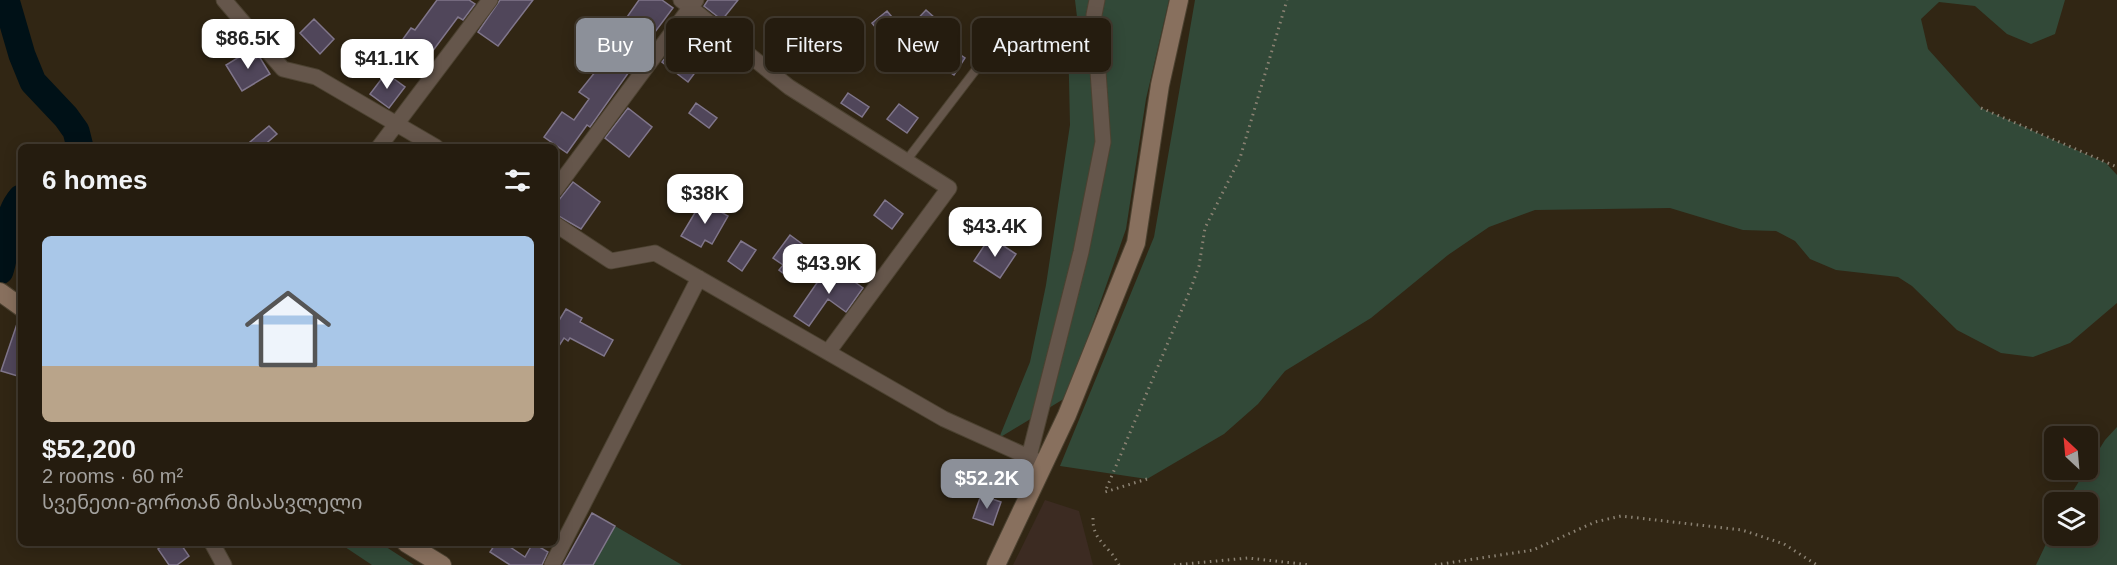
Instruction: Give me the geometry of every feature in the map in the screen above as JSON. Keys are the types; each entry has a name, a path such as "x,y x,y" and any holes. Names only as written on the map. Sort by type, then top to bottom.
{"main road":[{"path":"996,565 1036,460 1067,415 1136,243 1160,85 1179,0"},
{"path":"0,292 18,305"},
{"path":"411,546 442,565"}],"street":[{"path":"224,0 283,69 316,77 397,122 430,144"},
{"path":"381,144 490,0"},
{"path":"558,226 611,261 655,254 944,419 1036,460 1082,252 1103,142 1094,15 1097,0"},
{"path":"558,186 689,2 789,87 949,188 828,352"},
{"path":"552,565 699,278"},
{"path":"214,546 224,565"}],"lane":[{"path":"906,161 974,72"}],"path":[{"path":"1147,479 1106,492 1191,288 1199,266 1205,228 1240,158 1287,0"},
{"path":"1981,108 2117,167"},
{"path":"1435,565 1533,550 1595,522 1621,516 1742,530 1784,544 1817,565"},
{"path":"1093,518 1093,530 1098,540 1108,549 1119,565"},
{"path":"1174,565 1248,558 1311,565"}],"shaded area":[{"path":"1045,500 1079,511 1093,565 1013,565"}],"green space":[{"path":"1075,0 1169,0 1146,99 1126,229 1067,397 999,438 1030,362 1046,285 1070,125 1069,72 1111,72 1111,18 1077,17"},
{"path":"1195,0 2065,0 2055,34 2031,44 2007,34 1975,6 1939,2 1921,19 1928,49 1981,108 2106,163 2117,175 2117,303 2070,343 2033,357 2001,353 1957,330 1912,286 1898,277 1836,270 1810,259 1795,241 1776,231 1743,230 1670,208 1535,210 1489,227 1448,255 1371,318 1285,371 1258,404 1224,434 1147,479 1060,466 1154,237"},
{"path":"2117,427 2117,565 2036,565 2045,546 2098,546 2098,492 2072,492 2080,480 2098,480 2098,451"},
{"path":"615,526 682,565 593,565"},
{"path":"344,546 385,546 414,565 372,565"}],"building":[{"path":"437,0 469,0 475,4 463,20 458,17 420,68 395,50 411,28 415,30"},
{"path":"500,0 533,0 498,46 478,32"},
{"path":"639,0 662,0 673,8 654,33 654,18 627,17"},
{"path":"708,0 738,0 724,18 719,18 704,6"},
{"path":"926,10 935,18 918,18"},
{"path":"887,11 893,18 878,18"},
{"path":"314,19 334,39 320,54 300,33"},
{"path":"249,51 255,59 259,56 270,74 242,91 226,65"},
{"path":"960,55 965,58 960,66"},
{"path":"595,72 629,72 590,127 587,125 567,153 558,147 558,144 544,137 562,112 574,120 589,99 579,92"},
{"path":"675,72 696,72 688,82"},
{"path":"386,73 405,87 389,108 370,94"},
{"path":"848,93 869,107 862,117 841,103"},
{"path":"696,103 717,118 709,128 689,113"},
{"path":"899,104 918,118 907,133 887,119"},
{"path":"628,108 652,127 629,157 605,138"},
{"path":"269,126 277,134 265,144 248,144"},
{"path":"573,182 600,202 581,229 558,216 558,201"},
{"path":"885,200 903,214 892,229 874,215"},
{"path":"702,201 728,216 712,244 705,240 701,247 681,236"},
{"path":"790,235 813,252 792,280 779,270 783,265 773,258"},
{"path":"990,237 1016,254 1000,278 974,261"},
{"path":"741,241 756,250 742,271 728,261"},
{"path":"830,264 863,288 846,312 828,299 809,326 794,316"},
{"path":"566,309 582,318 580,322 613,340 604,356 570,338 568,341 564,338 558,347 558,322"},
{"path":"18,321 18,376 1,371"},
{"path":"981,495 1001,502 993,525 973,518"},
{"path":"592,513 615,526 593,565 563,565"},
{"path":"162,546 182,546 189,556 177,565 169,565 158,549"},
{"path":"494,546 508,546 525,557 531,546 538,546 548,552 542,565 510,565 490,552"}],"waterway":[{"path":"6,0 22,55 33,82 66,117 76,131 79,144"},
{"path":"0,271 9,224 18,203"}]}
